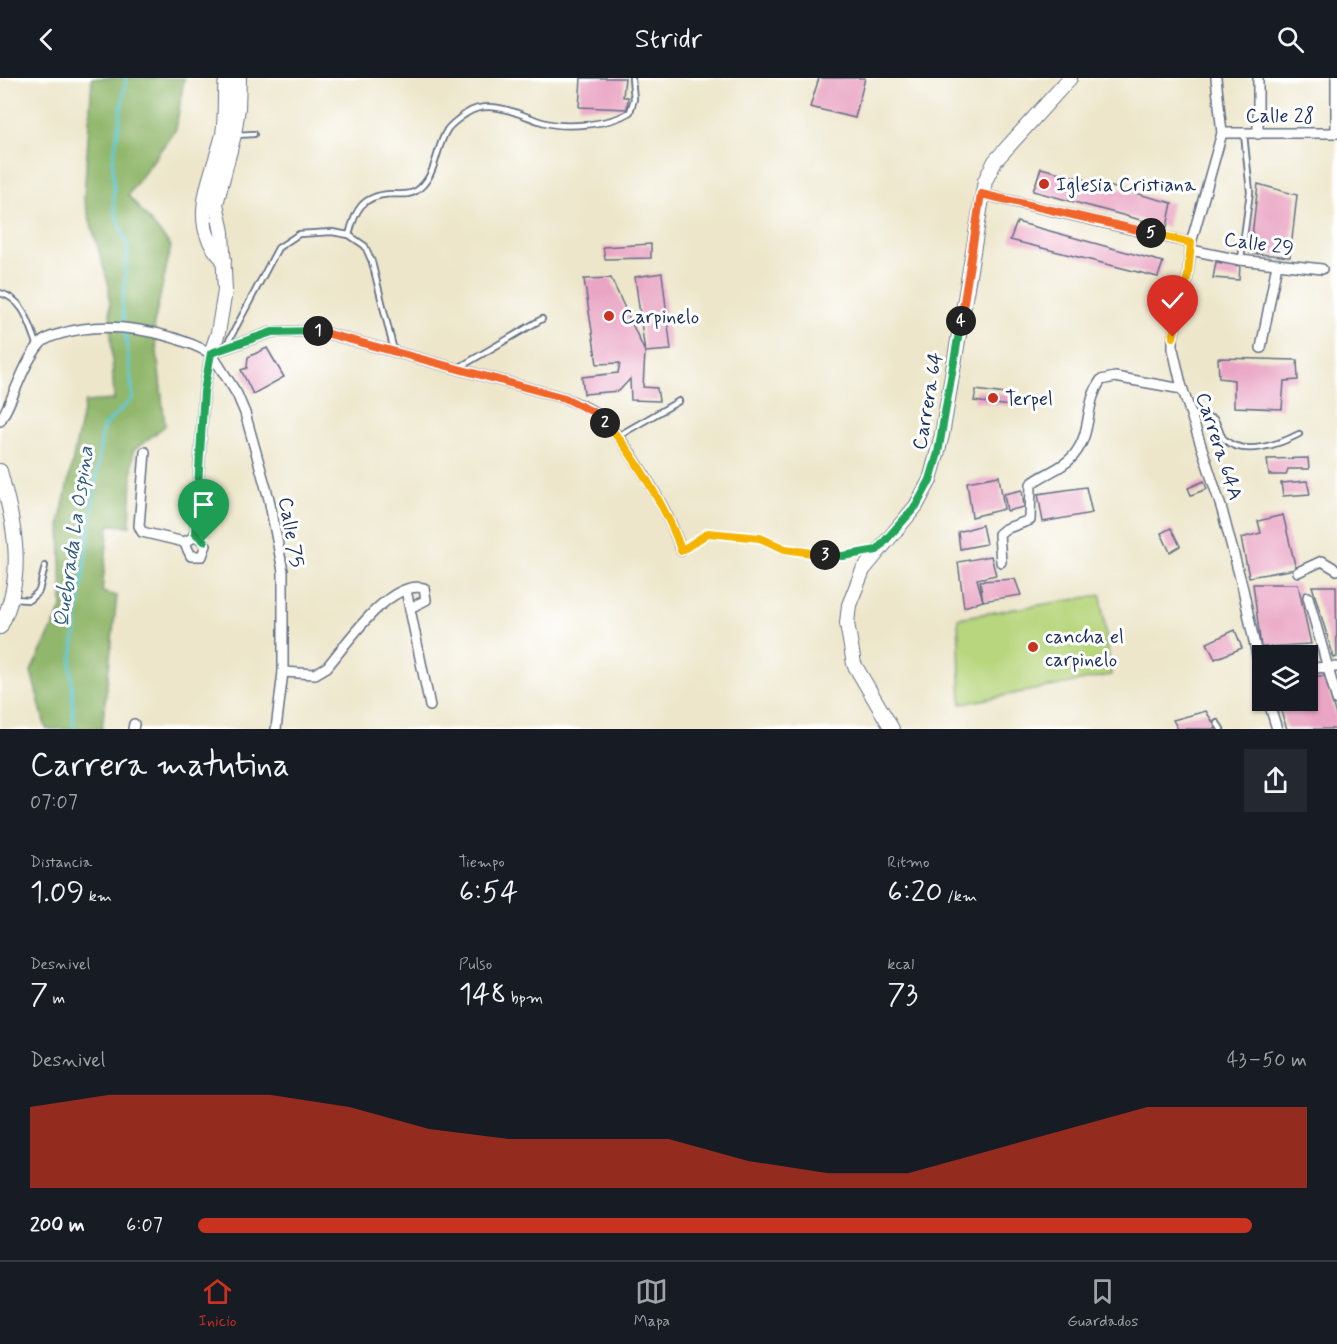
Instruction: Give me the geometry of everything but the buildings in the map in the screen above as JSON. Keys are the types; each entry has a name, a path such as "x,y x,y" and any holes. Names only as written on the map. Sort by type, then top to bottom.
{"street":[{"path":"224,260 213,250 204,225 202,206 223,132 226,78"},
{"path":"145,452 139,525 142,532 150,536 184,542 191,539 195,533 204,391 218,351 223,309 224,260 216,204 223,196 234,135 239,78"},
{"name":"Carrera 64","path":"892,729 854,664 847,623 849,605 863,570 877,550 916,506 930,480 938,453 981,194 995,161 1070,78"},
{"name":"Carrera 64A","path":"1215,78 1222,133 1191,246 1188,275 1173,337 1173,349 1189,414 1222,510 1244,589 1256,645"},
{"path":"1257,134 1258,78"},
{"path":"1336,78 1337,132"},
{"name":"Calle 28","path":"1222,133 1337,132"},
{"name":"Calle 29","path":"981,194 1240,260 1322,269"},
{"path":"204,225 212,226 219,216"},
{"path":"1261,348 1277,264"},
{"path":"2,417 40,344 73,330 114,327 136,330 218,351 272,332 306,330 329,333 395,354 565,398 593,412 618,436 674,527 681,551"},
{"name":"Calle 75","path":"218,351 245,412 269,499 283,571 283,672 276,729"},
{"path":"1001,562 999,534 1005,529 1030,520 1031,484 1072,458 1082,445 1091,394 1101,380 1115,377 1182,389"},
{"path":"0,471 17,541 16,576 11,598 0,627"},
{"path":"184,542 191,556 202,556 206,545 195,533"},
{"path":"1298,572 1322,561 1337,570"},
{"path":"283,672 315,674 327,667 381,603 406,590 424,588 427,596 423,603 410,608"},
{"path":"406,590 430,706"},
{"path":"1308,597 1333,668 1337,700"},
{"path":"1271,711 1277,729"}],"lane":[{"path":"349,235 355,211 359,206 387,194 415,192 425,183 436,163 447,130 467,112 497,107 544,123 612,122 630,112 634,99 632,78"},
{"path":"234,135 254,134"},
{"path":"1240,260 1250,192 1245,134"},
{"path":"218,351 278,248 299,234 332,232 349,235 364,246 372,262 395,354"},
{"path":"0,293 11,296 21,304 40,344"},
{"path":"458,369 542,319"},
{"path":"618,436 679,401"},
{"path":"1189,414 1214,419 1221,436 1234,446 1278,446 1299,434"},
{"path":"11,598 29,600 39,591 45,566"},
{"path":"1217,723 1221,729"}],"path":[{"path":"681,551 708,533 760,538 785,549 816,555 843,556 877,550"}],"green space":[{"path":"92,78 184,78 176,129 128,195 171,246 154,324 165,426 133,451 130,526 109,525 102,592 117,596 102,729 46,729 31,671 62,608 60,520 85,402 114,400 109,286 84,199"},
{"name":"cancha el carpinelo","path":"1101,595 1111,675 961,704 958,618"}],"waterway":[{"name":"Quebrada La Ospina","path":"74,729 71,664 103,427 133,398 122,306 128,249 114,208 113,162 126,78"}],"place":[{"name":"Iglesia Cristiana","path":"1044,184"},
{"name":"Carpinelo","path":"609,316"},
{"name":"Terpel","path":"993,398"},
{"name":"cancha el carpinelo","path":"1033,647"}],"route":[{"path":"204,541 195,533 204,391 211,353 272,332 306,330 329,333 395,354 565,398 593,412 618,436 674,527 681,551 708,533 760,538 785,549 816,555 843,556 877,550 916,506 930,480 942,435 981,194 1191,243 1188,275 1173,337"}]}
